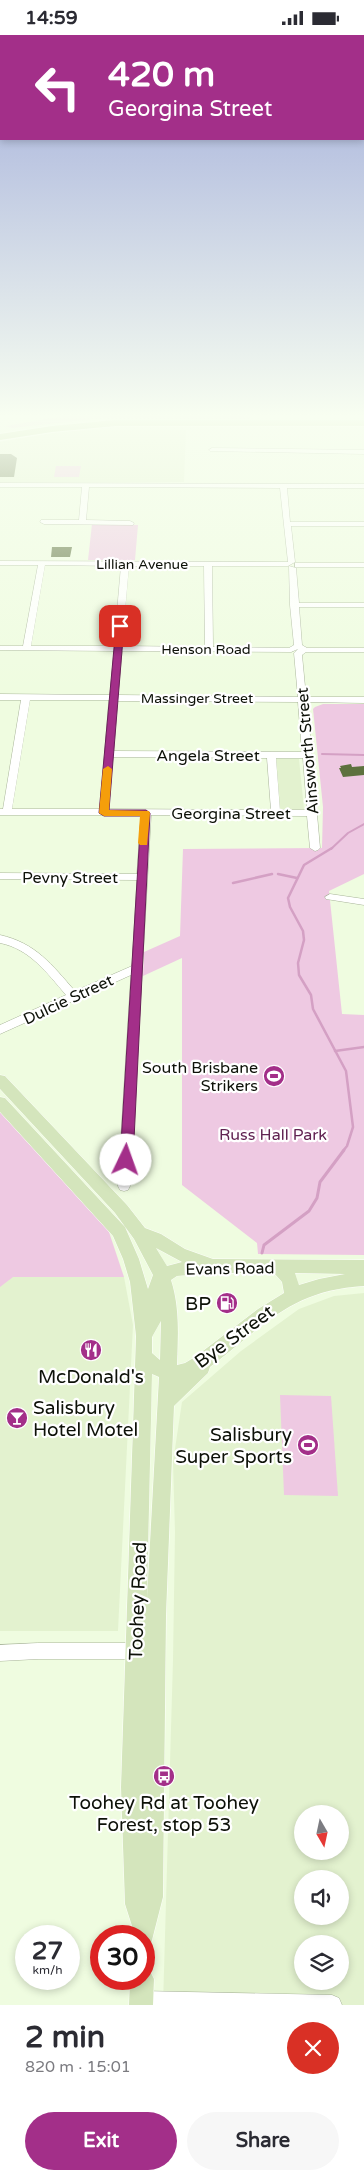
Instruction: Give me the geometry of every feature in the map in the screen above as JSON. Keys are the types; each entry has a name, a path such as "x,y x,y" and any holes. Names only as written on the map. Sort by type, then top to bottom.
{"main road":[{"path":"0,1080 121,1209 140,1233 149,1234 164,1246 180,1255 213,1266"},
{"name":"Toohey Road","path":"0,1102 119,1232 137,1273 141,1288 144,1345 145,1651 152,1897 146,1925"},
{"name":"Toohey Road","path":"140,1233 163,1276 170,1306 160,1499 145,1651"},
{"name":"Evans Road","path":"144,1345 154,1318 156,1286 163,1276 181,1268 213,1266 364,1267"},
{"path":"277,1266 290,1279 293,1295"},
{"name":"Bye Street","path":"168,1372 185,1371 204,1361 274,1307 293,1295 329,1283 364,1279"},
{"path":"144,1345 155,1368 168,1372"},
{"path":"166,1403 185,1383 201,1371 204,1361"}],"street":[{"path":"82,522 84,507"},
{"name":"Ainsworth Street","path":"285,507 316,848"},
{"path":"44,522 130,523"},
{"path":"288,524 364,524"},
{"name":"Lillian Avenue","path":"0,563 364,565"},
{"path":"27,648 42,563"},
{"path":"104,813 125,564"},
{"path":"208,564 209,649"},
{"path":"294,605 364,605"},
{"name":"Henson Road","path":"0,648 364,650"},
{"name":"Massinger Street","path":"0,697 364,701"},
{"path":"3,812 26,697"},
{"name":"Angela Street","path":"109,754 307,755"},
{"path":"271,755 276,814"},
{"name":"Georgina Street","path":"3,812 312,813"},
{"path":"124,1186 146,813"},
{"name":"Pevny Street","path":"0,876 141,877"},
{"path":"330,897 364,902"},
{"path":"0,939 19,943 31,950 73,996"},
{"name":"Dulcie Street","path":"0,1030 136,967"},
{"path":"0,1653 145,1651"},
{"path":"141,1995 332,2005"}],"shaded area":[{"path":"275,759 299,759 304,809 279,809"},
{"path":"0,1277 124,1277 133,1325 118,1631 0,1631"},
{"path":"364,1293 364,2005 163,2005 173,1660 175,1532 173,1462 182,1402 241,1351 299,1309 334,1296"}],"green space":[{"path":"92,524 138,525 135,560 88,560"},
{"name":"Russ Hall Park","path":"323,704 364,704 364,874 329,891 342,1014 364,1015 364,1255 258,1254 257,1243 182,1185 182,958 143,976 144,952 180,936 183,849 322,848 323,807 313,709"},
{"path":"0,1112 108,1229 124,1277 13,1277 0,1287"},
{"name":"Salisbury Super Sports","path":"280,1395 331,1396 338,1496 284,1495"}],"building":[{"path":"52,547 72,547 70,557 51,557"},
{"path":"351,764 352,767 364,766 364,775 343,777 340,766"}],"waterway":[{"path":"322,754 364,755"},
{"path":"331,849 348,833 364,824"},
{"path":"332,848 304,865 288,898 290,907 303,931 304,940 298,963 299,975 311,995 313,1009 335,1051"},
{"path":"233,883 272,874"},
{"path":"278,874 297,878"},
{"path":"335,1051 364,1047"},
{"path":"335,1051 346,1071 353,1127 347,1146 343,1151"},
{"path":"262,1253 264,1245 309,1211 317,1198 320,1182 344,1150"}],"slow traffic":[{"path":"108,769 104,813 146,813 143,843"}],"place":[{"name":"South Brisbane Strikers","path":"274,1076"},
{"name":"BP","path":"227,1303"},
{"name":"McDonald's","path":"91,1350"},
{"name":"Salisbury Hotel Motel","path":"17,1418"},
{"name":"Salisbury Super Sports","path":"308,1445"},
{"name":"Toohey Rd at Toohey Forest, stop 53","path":"164,1776"}],"route":[{"path":"120,626 104,813 146,813 126,1160"}]}
